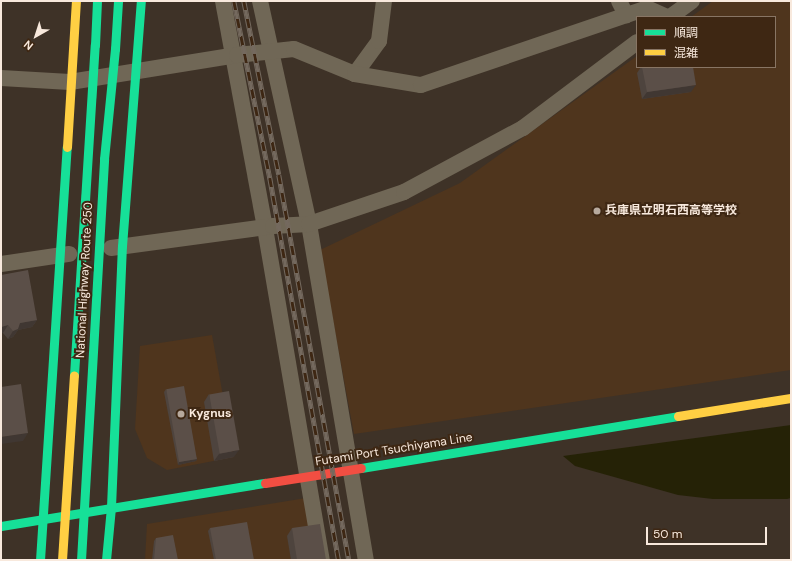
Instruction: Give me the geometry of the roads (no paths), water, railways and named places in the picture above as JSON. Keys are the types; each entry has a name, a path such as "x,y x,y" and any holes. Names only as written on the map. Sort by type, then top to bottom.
{"main road":[{"path":"40,560 76,1"},
{"name":"National Highway Route 250","path":"62,560 97,1"},
{"name":"National Highway Route 250","path":"81,560 104,159 115,49 118,1"},
{"path":"106,560 112,507 122,246 141,1"},
{"name":"Futami Port Tsuchiyama Line","path":"1,526 791,398"}],"street":[{"path":"223,1 265,228 322,560"},
{"path":"260,1 308,224 366,560"},
{"path":"355,74 379,41 384,1"},
{"path":"670,16 692,1"},
{"path":"1,78 70,82 233,57 294,50 355,74 421,84 623,8 647,8 666,16"},
{"path":"1,264 122,246 308,224 404,192 523,128 636,43"}],"railway":[{"path":"234,1 270,178 339,560"},
{"path":"244,1 279,175 349,560"}],"place":[{"name":"兵庫県立明石西高等学校","path":"597,211"},
{"name":"Kygnus","path":"181,414"}]}
